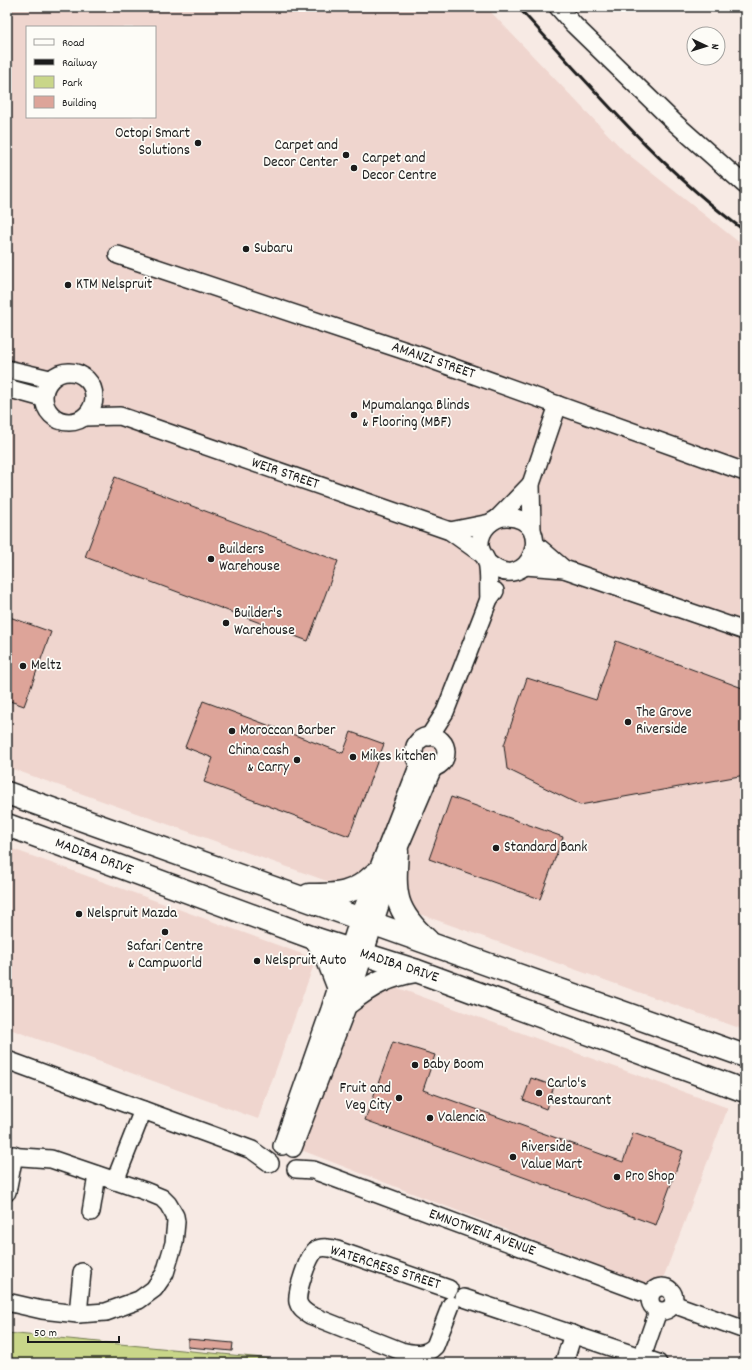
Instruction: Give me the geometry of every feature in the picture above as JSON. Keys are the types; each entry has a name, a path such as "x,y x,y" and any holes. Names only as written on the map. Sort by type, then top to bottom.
{"main road":[{"name":"MADIBA DRIVE","path":"7,793 367,920 745,1056"},
{"name":"MADIBA DRIVE","path":"7,825 316,939 417,971 745,1091"},
{"path":"397,852 395,881 397,900 415,930 428,942"},
{"path":"298,896 349,892 363,885 375,874"},
{"path":"316,939 344,994 398,974 417,971"}],"street":[{"path":"558,7 574,25 674,122 745,185"},
{"name":"AMANZI STREET","path":"118,255 421,356 745,472"},
{"path":"7,369 50,380"},
{"path":"65,372 76,372 86,378 94,393 120,416 85,417 71,422 59,421 48,411 43,398 45,388 50,380 65,372"},
{"path":"7,388 43,398"},
{"path":"85,417 91,408 94,393"},
{"path":"436,740 445,712 488,599 532,556 534,537 531,484 558,405"},
{"name":"WEIR STREET","path":"120,416 450,531"},
{"path":"488,599 481,537 494,520 531,484"},
{"path":"450,531 494,520 513,517 520,519 534,537 564,569"},
{"path":"450,531 501,571 517,569 564,569 745,631"},
{"path":"367,920 375,874 426,766 443,760 445,751 436,740"},
{"path":"426,766 415,757 415,749 419,741 436,740"},
{"path":"286,1156 344,994 367,920 397,852 426,766"},
{"name":"EMNOTWENI AVENUE","path":"7,1060 252,1150 286,1156 313,1170 650,1295 651,1304 665,1308"},
{"path":"115,1181 143,1110"},
{"path":"7,1192 11,1155 52,1159 156,1196 168,1204 175,1216 176,1222 174,1243 165,1273 160,1282 138,1300 106,1312 78,1314 42,1310 7,1302"},
{"path":"91,1212 97,1175"},
{"name":"WATERCRESS STREET","path":"455,1297 435,1346 430,1351 422,1353 401,1351 320,1320 305,1312 300,1307 297,1299 312,1253 320,1248 337,1250 455,1297 573,1334 658,1363"},
{"path":"78,1314 82,1272"},
{"path":"642,1357 665,1308 745,1330"},
{"path":"564,1363 573,1334"}],"shaded area":[{"path":"7,7 486,7 624,151 745,247 745,1030 7,767"},
{"path":"7,847 316,959 258,1119 7,1028"},
{"path":"365,976 728,1108 659,1289 301,1150"}],"green space":[{"path":"7,1333 314,1363 7,1363"}],"building":[{"name":"Builders Warehouse","path":"115,477 338,561 308,641 85,557"},
{"name":"Meltz","path":"7,616 51,632 24,706 7,700"},
{"name":"The Grove Riverside","path":"616,641 745,689 745,775 580,805 507,769 504,745 527,678 596,700"},
{"path":"203,701 343,753 351,732 384,744 349,836 204,782 213,758 185,747"},
{"name":"Standard Bank","path":"451,797 563,837 540,899 429,859"},
{"path":"393,1042 435,1055 423,1090 623,1162 633,1133 683,1151 656,1225 365,1120"},
{"name":"Carlo's Restaurant","path":"531,1078 554,1086 546,1109 523,1100"},
{"path":"188,1339 233,1343 232,1351 188,1347"}],"railway":[{"path":"518,7 626,125 684,181 745,231"}],"place":[{"name":"Octopi Smart Solutions","path":"198,143"},
{"name":"Carpet and Decor Center","path":"346,155"},
{"name":"Carpet and Decor Centre","path":"354,168"},
{"name":"Subaru","path":"246,249"},
{"name":"KTM Nelspruit","path":"68,285"},
{"name":"Mpumalanga Blinds & Flooring (MBF)","path":"354,415"},
{"name":"Builders Warehouse","path":"211,559"},
{"name":"Builder's Warehouse","path":"226,623"},
{"name":"Meltz","path":"23,666"},
{"name":"The Grove Riverside","path":"628,722"},
{"name":"Moroccan Barber","path":"232,731"},
{"name":"Mikes kitchen","path":"353,757"},
{"name":"China cash & Carry","path":"297,760"},
{"name":"Standard Bank","path":"496,848"},
{"name":"Nelspruit Mazda","path":"79,914"},
{"name":"Safari Centre & Campworld","path":"165,932"},
{"name":"Nelspruit Auto","path":"257,961"},
{"name":"Baby Boom","path":"415,1065"},
{"name":"Carlo's Restaurant","path":"539,1093"},
{"name":"Fruit and Veg City","path":"399,1098"},
{"name":"Valencia","path":"430,1118"},
{"name":"Riverside Value Mart","path":"513,1157"},
{"name":"Pro Shop","path":"617,1177"}]}
